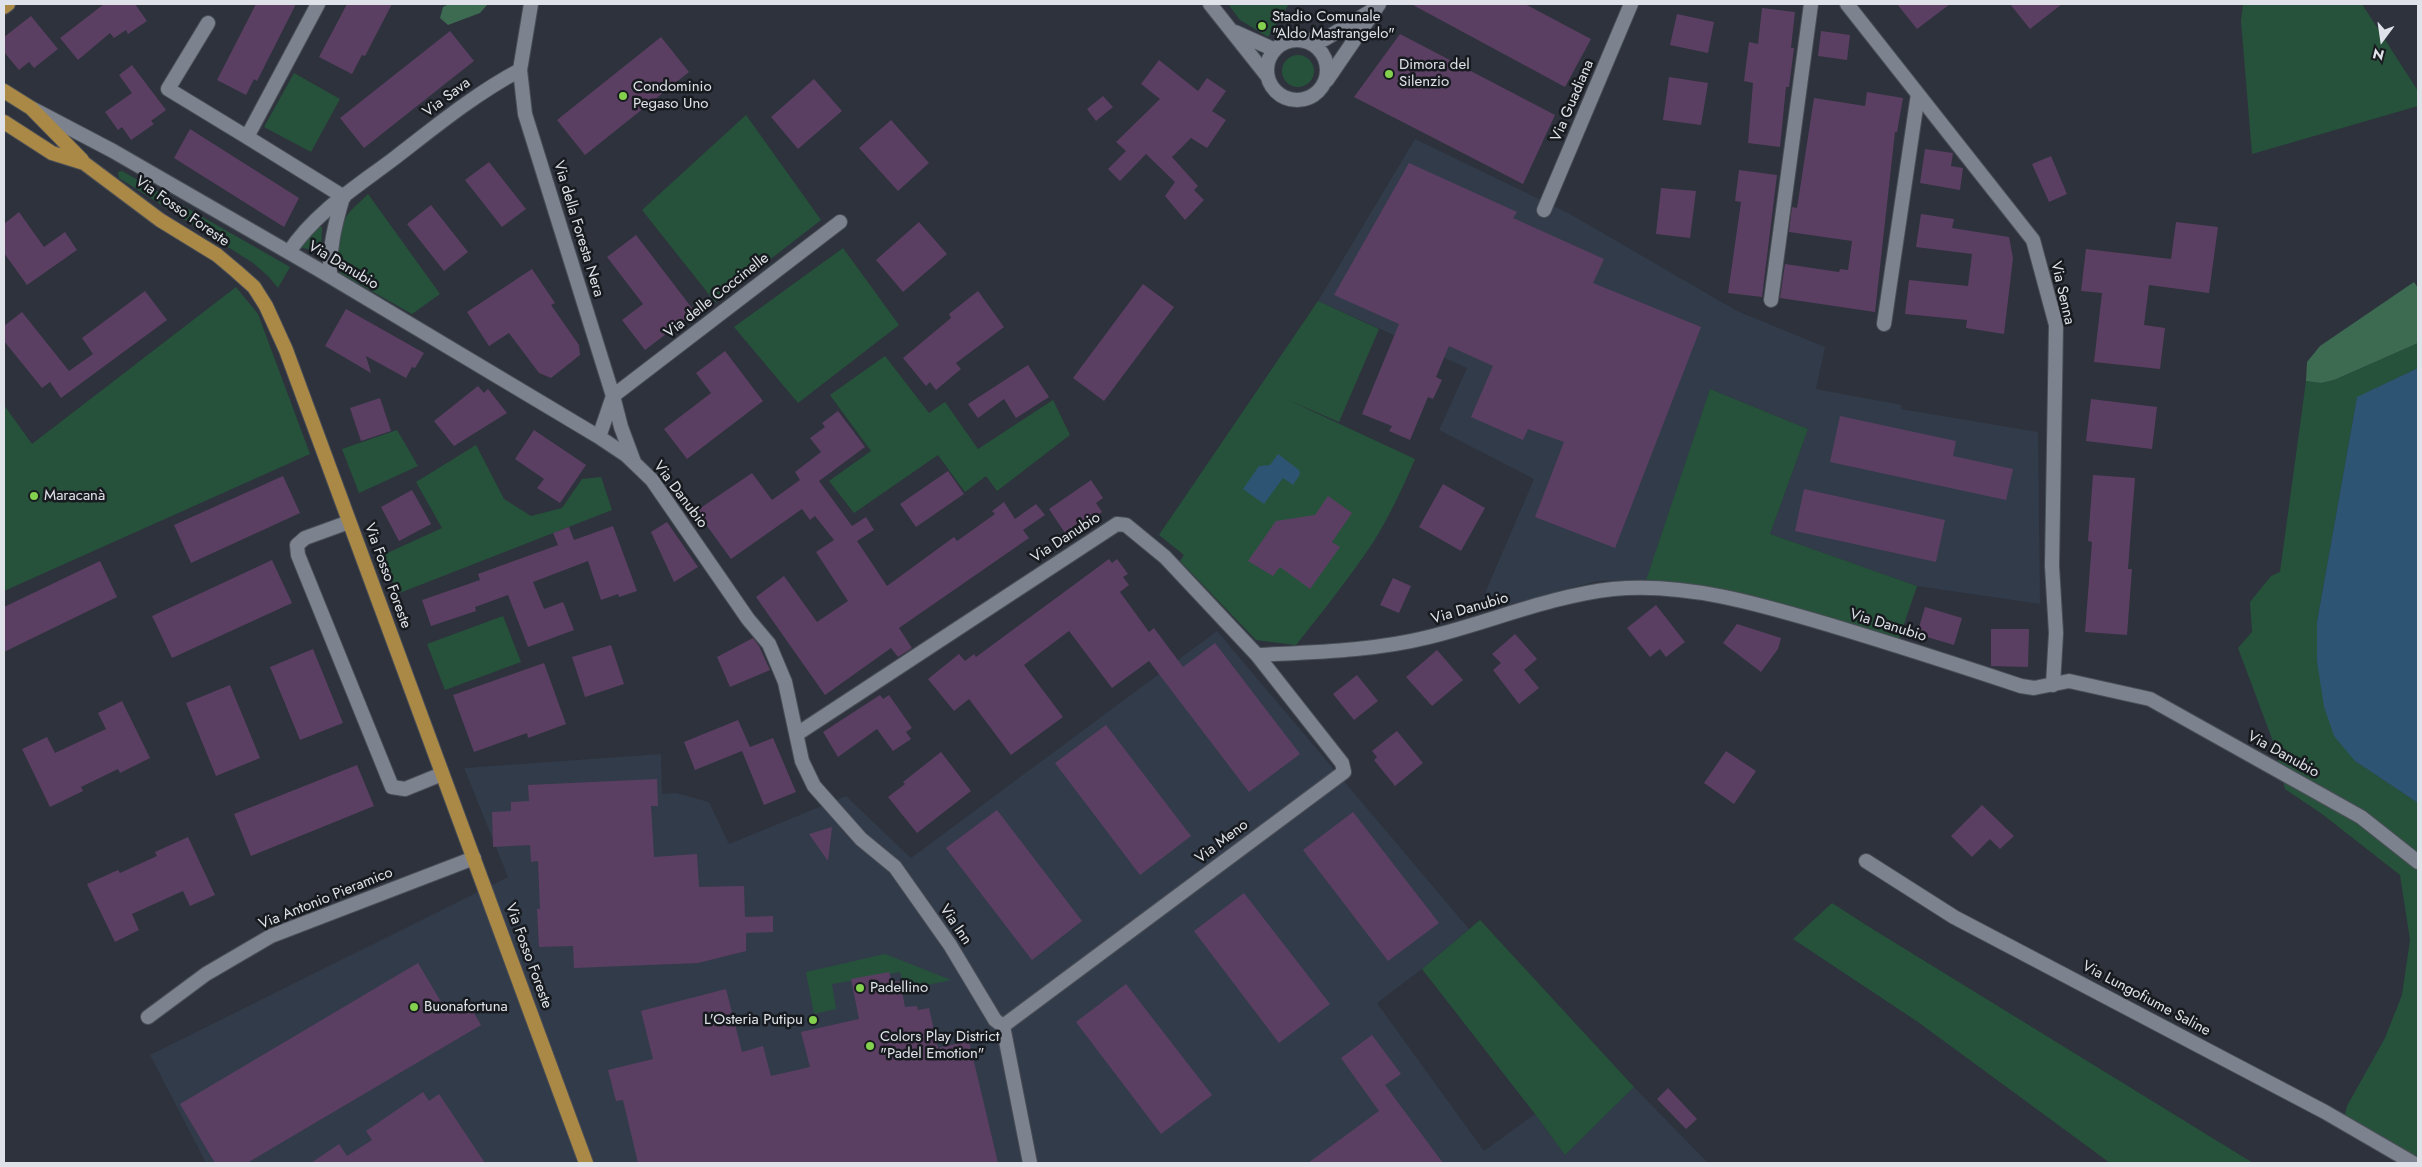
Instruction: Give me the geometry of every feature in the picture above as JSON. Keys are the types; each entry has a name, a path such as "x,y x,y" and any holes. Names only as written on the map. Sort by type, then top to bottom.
{"main road":[{"path":"4,6 8,4"},
{"name":"Via Danubio","path":"4,91 31,108"},
{"path":"31,108 84,163"},
{"name":"Via Fosso Foreste","path":"4,122 52,153 84,163 160,220 217,256 254,288 266,306 286,350 586,1163"}],"street":[{"path":"247,137 318,4"},
{"path":"520,70 531,4"},
{"path":"1210,4 1268,77"},
{"name":"Via Guadiana","path":"1544,210 1631,4"},
{"path":"1771,300 1811,4"},
{"name":"Via Senna","path":"1847,4 2032,240 2056,325 2052,554 2056,632 2053,685"},
{"path":"1378,6 1324,85 1309,98 1299,101 1288,99 1279,95 1272,87 1267,68 1275,50 1288,42 1325,39 1378,6"},
{"path":"208,23 168,89 344,197 334,226 330,248 330,276"},
{"path":"1230,29 1275,50"},
{"path":"1304,41 1320,50 1325,58 1328,67 1324,85"},
{"name":"Via Sava","path":"288,252 308,226 344,197 488,88 520,70"},
{"name":"Via della Foresta Nera","path":"520,70 525,114 614,396 620,427 635,464"},
{"path":"1884,324 1918,94"},
{"name":"Via Danubio","path":"31,108 113,152 330,276 626,455 652,480 748,619 769,644 785,682 797,734 1117,524 1126,525 1164,557 1257,655 1352,651 1428,638 1552,602 1612,589 1656,588 1710,594 1784,612 2021,686 2034,688 2069,681 2150,699 2361,817 2418,862"},
{"name":"Via delle Coccinelle","path":"614,396 840,222"},
{"path":"599,437 614,396"},
{"path":"349,522 305,538 298,545 298,555 392,787 405,789 442,774"},
{"name":"Via Meno","path":"1003,1026 1344,772 1342,763 1257,655"},
{"name":"Via Inn","path":"797,734 802,761 814,786 860,839 895,867 950,945 995,1020 1003,1026 1030,1163"},
{"name":"Via Antonio Pieramico","path":"148,1017 206,974 272,936 474,858"},
{"name":"Via Lungofiume Saline","path":"1866,861 1954,917 2324,1112 2413,1163"}],"shaded area":[{"path":"1415,139 1570,214 1737,311 1825,347 1816,389 1902,405 1901,409 2038,432 2040,604 1917,586 1770,534 1808,429 1710,389 1646,580 1597,581 1476,614 1534,479 1439,430 1467,368 1318,301"},
{"path":"1217,631 1469,929 1422,969 1377,1003 1484,1151 1535,1114 1565,1155 1634,1087 1708,1163 206,1163 150,1055 508,877 464,768 661,754 662,794 676,793 709,802 729,844 846,796 911,858"}],"green space":[{"path":"449,4 487,5 480,13 448,25 440,18 443,7"},
{"name":"Stadio Comunale \"Aldo Mastrangelo\"","path":"1228,4 1289,4 1268,37 1240,20"},
{"path":"2243,4 2362,4 2418,91 2418,106 2252,154 2241,21"},
{"path":"1298,55 1304,56 1309,60 1313,65 1313,77 1309,82 1304,86 1298,87 1292,86 1287,82 1283,77 1282,71 1283,65 1287,60 1292,56"},
{"path":"294,73 340,99 311,152 264,127"},
{"path":"746,115 821,220 715,302 642,210"},
{"path":"122,171 290,267 278,288 253,263 119,178 118,172"},
{"path":"368,194 440,294 412,314 340,273 338,250 341,228 348,214"},
{"path":"316,226 322,227 321,252 299,247"},
{"path":"843,248 899,325 798,403 734,327"},
{"path":"2414,282 2418,288 2418,343 2334,380 2321,383 2306,381 2307,362 2320,346"},
{"path":"236,287 258,314 310,454 4,591 4,405 32,444"},
{"path":"1318,301 1379,329 1339,422 1288,400 1415,459 1396,501 1374,541 1346,581 1296,645 1256,640 1180,561 1184,555 1159,535"},
{"path":"2418,343 2418,368 2357,398 2317,622 2317,661 2355,761 2418,803 2418,1163 2343,1123 2347,1106 2385,1038 2402,995 2410,940 2400,875 2322,814 2285,789 2274,744 2238,648 2252,632 2250,602 2271,576 2280,572 2306,381 2321,383 2334,380"},
{"path":"885,356 929,413 945,402 978,449 1053,400 1070,435 997,491 986,476 965,492 938,455 854,513 829,481 871,451 830,395"},
{"path":"1710,389 1808,429 1770,534 1917,586 1898,642 1755,601 1752,596 1646,580"},
{"path":"397,430 418,466 359,493 342,449"},
{"path":"476,445 504,499 531,516 562,508 582,479 601,477 612,510 397,594 383,555 442,528 416,482"},
{"path":"503,616 521,662 445,690 427,644"},
{"path":"1832,903 2253,1163 2110,1163 1918,1022 1793,939"},
{"path":"1480,920 1634,1087 1565,1155 1422,969"},
{"path":"885,954 951,980 904,990 900,972 832,984 836,1009 814,1014 806,972"}],"water":[{"path":"2418,368 2418,803 2355,761 2334,736 2324,707 2317,661 2317,622 2357,397"},
{"path":"1278,454 1299,470 1300,474 1293,485 1283,478 1264,504 1243,489 1259,466 1270,465"}],"building":[{"path":"104,4 135,4 147,21 128,34 126,30 114,38 110,33 78,60 60,38"},
{"path":"256,4 296,4 257,81 254,79 246,95 217,80"},
{"path":"347,4 392,4 365,56 362,55 352,74 319,57"},
{"path":"1411,4 1525,4 1591,39 1565,87"},
{"path":"1897,4 1950,4 1917,29"},
{"path":"2010,4 2062,4 2030,29"},
{"path":"1762,8 1795,12 1791,48 1794,48 1789,87 1786,87 1780,147 1748,143 1753,83 1744,81 1749,42 1758,44"},
{"path":"1677,14 1714,22 1708,53 1670,45"},
{"path":"31,16 58,49 34,68 29,62 19,70 4,52 4,37"},
{"path":"450,31 474,61 364,148 340,118"},
{"path":"1821,31 1850,35 1847,60 1818,56"},
{"path":"1400,34 1555,115 1523,184 1354,97"},
{"name":"Condominio Pegaso Uno","path":"661,37 689,72 585,155 557,120"},
{"path":"1159,60 1198,91 1207,78 1226,91 1212,111 1226,120 1207,148 1191,138 1172,157 1198,186 1194,190 1204,200 1185,220 1165,196 1175,182 1146,154 1120,181 1108,169 1126,151 1116,142 1160,99 1141,84"},
{"path":"132,65 166,110 151,121 154,124 131,140 122,127 118,130 105,112 132,93 119,75"},
{"path":"1669,77 1708,83 1701,125 1663,120"},
{"path":"814,79 842,111 798,149 771,117"},
{"path":"1867,92 1903,98 1897,132 1895,132 1875,312 1780,298 1785,264 1839,272 1840,269 1848,270 1852,241 1789,232 1792,207 1797,208 1814,98 1865,106"},
{"path":"1103,96 1113,107 1096,121 1087,109"},
{"path":"891,120 929,163 898,191 859,148"},
{"path":"190,129 299,198 284,227 174,158"},
{"path":"1925,149 1953,153 1951,166 1963,168 1960,190 1920,183"},
{"path":"2051,156 2067,194 2049,202 2032,164"},
{"path":"489,162 526,209 502,227 465,180"},
{"path":"1409,163 1517,212 1513,218 1604,259 1593,283 1701,327 1615,548 1535,517 1564,442 1528,429 1523,440 1471,417 1493,366 1449,346 1436,377 1442,380 1433,399 1428,397 1410,440 1389,431 1392,426 1362,414 1399,324 1334,295"},
{"path":"1739,170 1777,175 1762,297 1728,293 1741,202 1735,201"},
{"path":"1661,188 1696,191 1690,238 1656,234"},
{"path":"431,205 468,252 444,271 407,224"},
{"path":"19,212 44,247 65,232 77,250 27,285 4,253 4,224"},
{"path":"1921,214 1954,219 1952,228 2009,237 2013,258 2004,334 1966,328 1967,320 1905,314 1909,280 1968,286 1972,254 1916,247"},
{"path":"919,222 947,254 903,292 876,260"},
{"path":"2176,222 2218,227 2209,293 2149,285 2144,325 2165,328 2160,369 2094,362 2102,293 2081,291 2086,249 2171,259"},
{"path":"636,235 695,312 645,350 622,320 643,304 607,257"},
{"path":"532,269 555,303 551,305 579,345 580,355 551,378 539,373 509,333 489,346 467,312"},
{"path":"1143,284 1174,307 1104,401 1073,378"},
{"path":"145,291 167,320 61,398 50,382 42,388 4,341 4,326 22,312 69,371 93,354 82,338"},
{"path":"978,291 1004,327 956,363 961,369 936,390 930,382 926,386 903,358 951,318 949,314"},
{"path":"346,309 424,353 415,368 412,367 406,378 366,356 371,373 325,346"},
{"path":"725,351 763,401 687,459 664,429 711,393 696,373"},
{"path":"1028,365 1049,397 1016,418 1004,399 978,418 968,404"},
{"path":"478,386 484,393 488,389 507,413 454,446 434,421"},
{"path":"380,398 391,431 361,441 350,408"},
{"path":"2091,399 2157,407 2152,449 2086,441"},
{"path":"838,411 865,447 819,481 852,526 866,517 874,530 857,541 887,586 954,537 957,541 995,514 992,511 1004,502 1015,519 1036,504 1045,515 1023,530 1029,538 899,628 912,648 898,657 891,648 825,695 756,597 784,576 817,622 848,601 816,552 834,540 815,516 810,520 802,509 731,559 696,511 752,473 772,500 800,480 795,472 821,452 810,438 825,427 822,423"},
{"path":"1840,416 1956,441 1953,456 2013,469 2006,500 1830,462"},
{"path":"534,430 586,465 560,503 537,488 544,479 515,459"},
{"path":"948,471 964,494 916,527 900,504"},
{"path":"2093,475 2135,478 2128,569 2132,569 2127,635 2085,632 2092,542 2088,541"},
{"path":"283,476 300,513 191,563 174,525"},
{"path":"1091,480 1103,498 1096,503 1102,512 1067,536 1049,509"},
{"path":"1443,484 1485,508 1461,551 1419,527"},
{"path":"1804,489 1945,520 1936,562 1795,531"},
{"path":"412,490 431,524 399,541 381,507"},
{"path":"1328,496 1352,513 1332,542 1340,547 1310,589 1280,567 1273,576 1248,561 1276,521 1315,515"},
{"path":"667,522 698,567 674,582 651,532"},
{"path":"613,526 637,591 619,597 618,594 601,600 588,561 533,582 544,609 563,602 574,630 528,647 508,595 475,607 476,611 431,626 422,600 480,580 478,574 558,545 553,533 569,527 574,540"},
{"path":"1109,559 1112,563 1117,559 1128,574 1123,577 1129,585 1120,592 1149,632 1154,628 1183,667 1215,643 1300,754 1249,792 1149,661 1112,688 1069,631 1024,665 1063,717 1011,755 969,699 954,711 928,679 959,654 965,661 974,654 976,657"},
{"path":"272,560 292,603 172,658 152,616"},
{"path":"100,561 117,597 4,652 4,607"},
{"path":"1393,578 1411,586 1399,613 1380,605"},
{"path":"1656,605 1685,642 1666,657 1660,649 1650,657 1627,628"},
{"path":"1925,607 1962,618 1954,645 1917,634"},
{"path":"1737,624 1781,638 1778,649 1761,672 1723,643"},
{"path":"1991,629 2029,629 2028,667 1991,666"},
{"path":"1515,634 1537,659 1524,670 1539,688 1519,704 1493,670 1501,663 1492,654"},
{"path":"753,638 759,646 770,670 730,687 717,657"},
{"path":"611,645 624,684 585,697 572,657"},
{"path":"313,649 343,723 300,740 270,667"},
{"path":"1437,650 1463,680 1432,706 1406,677"},
{"path":"544,663 566,724 528,738 527,733 474,752 453,695"},
{"path":"1357,675 1378,701 1354,720 1333,694"},
{"path":"230,685 260,758 216,776 186,703"},
{"path":"880,695 883,699 889,695 912,728 906,732 911,739 893,751 877,729 838,757 823,732"},
{"path":"122,701 150,758 120,773 118,769 81,787 83,791 50,807 22,749 47,737 55,753 106,729 98,713"},
{"path":"738,720 750,747 773,738 796,792 764,805 742,751 695,770 684,742"},
{"path":"1106,725 1191,836 1140,875 1055,763"},
{"path":"1397,731 1423,763 1395,786 1374,760 1377,757 1372,751"},
{"path":"1726,751 1756,771 1734,804 1704,783"},
{"path":"941,752 971,791 917,833 888,797 905,784 903,782"},
{"path":"357,765 374,806 251,856 234,814"},
{"path":"657,779 658,806 651,806 654,857 697,854 699,887 744,886 745,917 773,916 773,932 746,933 746,951 698,963 574,968 573,946 539,947 537,909 540,909 538,861 531,862 530,845 493,847 492,812 511,811 511,802 529,801 528,785"},
{"path":"1982,805 2014,836 2000,849 1990,839 1972,857 1951,836"},
{"path":"997,810 1082,921 1032,960 946,848"},
{"path":"1353,812 1439,923 1388,961 1303,850"},
{"path":"832,827 828,861 809,834"},
{"path":"188,837 215,895 190,906 183,891 132,914 139,930 115,942 87,884 118,870 120,873 157,856 155,852"},
{"path":"1244,893 1330,1004 1279,1043 1194,931"},
{"path":"418,963 447,1012 467,1001 481,1025 247,1163 215,1163 180,1104"},
{"path":"889,972 892,982 900,981 905,1007 917,1006 918,1010 929,1008 938,1048 969,1041 998,1163 638,1163 623,1100 616,1101 608,1070 653,1059 641,1011 726,989 742,1052 763,1046 771,1076 810,1067 801,1032 859,1019 851,979"},
{"path":"1126,984 1212,1095 1161,1134 1076,1022"},
{"path":"1372,1035 1401,1074 1385,1085 1443,1163 1308,1163 1379,1111 1341,1058"},
{"path":"1668,1088 1697,1119 1686,1129 1657,1099"},
{"path":"423,1092 429,1101 439,1094 485,1163 311,1163 339,1144 347,1156 372,1140 366,1131"}],"place":[{"name":"Stadio Comunale \"Aldo Mastrangelo\"","path":"1262,26"},
{"name":"Dimora del Silenzio","path":"1389,74"},
{"name":"Condominio Pegaso Uno","path":"623,96"},
{"name":"Maracanà","path":"34,496"},
{"name":"Padellino","path":"860,988"},
{"name":"Buonafortuna","path":"414,1007"},
{"name":"L'Osteria Putipu","path":"813,1020"},
{"name":"Colors Play District \"Padel Emotion\"","path":"870,1046"}]}
